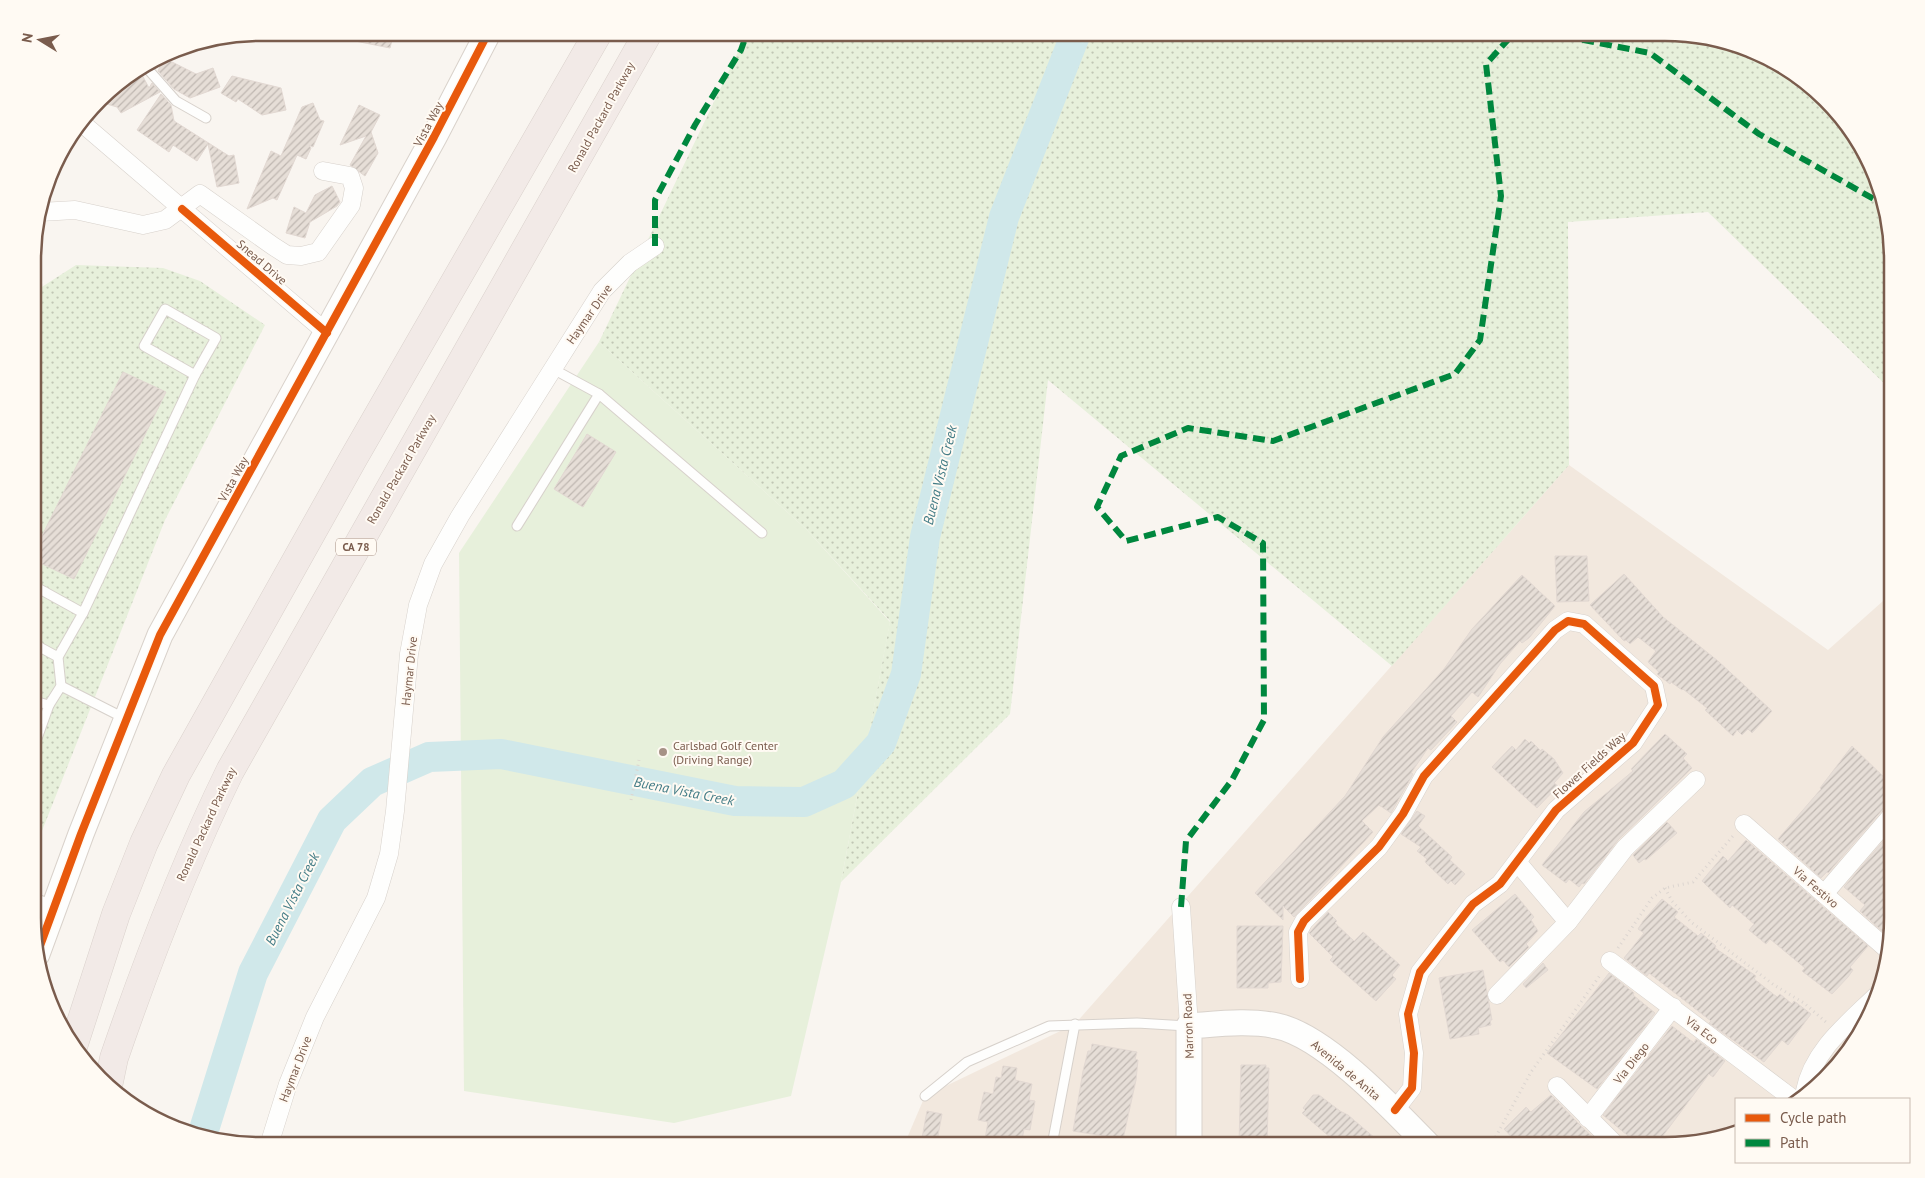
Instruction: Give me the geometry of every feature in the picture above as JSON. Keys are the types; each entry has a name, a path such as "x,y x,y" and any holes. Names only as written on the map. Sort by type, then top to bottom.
{"highway":[{"path":"76,1036 116,914 144,843 176,775 593,41"},
{"name":"Ronald Packard Parkway","path":"110,1077 114,1058 164,917 199,835 230,771 643,41"}],"main road":[{"name":"Vista Way","path":"41,922 44,902 126,720 160,635 327,333 483,41"},
{"name":"Avenida de Anita","path":"1189,1026 1242,1023 1276,1026 1298,1032 1323,1047 1395,1110 1420,1137"},
{"name":"Marron Road","path":"1189,1026 1189,1137"}],"street":[{"name":"Snead Drive","path":"87,127 327,333"},
{"path":"47,212 74,210 143,225 165,220 182,209 192,198 200,194 287,254 301,256 318,252 351,205 354,188 350,176 323,171"},
{"name":"Haymar Drive","path":"272,1137 288,1084 315,1017 376,898 389,854 395,811 409,654 418,604 433,564 460,516 602,291 630,263 655,246"},
{"name":"Flower Fields Way","path":"1300,979 1298,932 1304,921 1379,847 1404,814 1424,776 1555,630 1568,621 1584,624 1654,686 1658,705 1633,743 1556,810 1500,884 1474,904 1420,972 1408,1014 1414,1053 1412,1088 1395,1110"},
{"path":"1497,995 1568,922 1625,848 1696,780"},
{"name":"Via Festivo","path":"1744,824 1882,945"},
{"path":"1824,894 1884,825"},
{"path":"1517,862 1568,922"},
{"name":"Marron Road","path":"1181,907 1189,1026"},
{"name":"Via Eco","path":"1610,962 1673,1007 1790,1097"},
{"name":"Via Diego","path":"1588,1118 1673,1007"},
{"path":"1805,1085 1807,1078 1823,1050 1864,1008"},
{"path":"1557,1086 1608,1137"}],"lane":[{"path":"150,72 176,101 206,118"},
{"path":"41,727 49,705 61,686 58,658 83,613 195,375 216,338 165,308 144,346 195,375"},
{"path":"553,369 599,394 762,533"},
{"path":"518,526 599,394"},
{"path":"41,590 83,613"},
{"path":"41,648 58,658"},
{"path":"61,686 126,720"},
{"path":"41,702 49,705"},
{"path":"925,1096 967,1062 1049,1026 1137,1022 1189,1026"},
{"path":"1054,1137 1075,1024"}],"path":[{"path":"631,800 639,760"},
{"path":"1496,1137 1531,1072 1610,962 1652,898 1665,888 1693,882 1744,824"},
{"path":"1665,888 1672,901 1691,922 1761,976 1804,1003 1828,1023"}],"shaded area":[{"path":"1569,465 1828,650 1884,600 1884,918 1880,960 1867,1001 1847,1039 1820,1073 1789,1098 1735,1098 1735,1125 1707,1133 1665,1137 907,1137 925,1096 1075,1024"}],"green space":[{"path":"743,41 1665,41 1707,45 1735,53 1762,64 1786,78 1820,105 1847,139 1861,163 1872,190 1882,232 1884,260 1884,383 1708,212 1568,222 1569,465 1392,666 1048,380 1010,714 841,882 890,621 806,529 599,342"},
{"path":"76,265 163,268 200,281 265,325 165,520 41,833 41,288"},
{"name":"Carlsbad Golf Center (Driving Range)","path":"599,342 806,529 890,622 841,882 791,1096 674,1123 464,1091 459,553"}],"building":[{"path":"355,41 392,41 390,48"},
{"path":"170,61 196,74 213,68 220,87 190,98 174,89 158,71 161,65"},
{"path":"143,76 149,88 152,83 160,92 121,113 117,107 106,104"},
{"path":"232,76 281,88 286,110 262,115 238,99 236,102 221,93"},
{"path":"161,94 171,105 174,121 229,156 234,155 239,183 217,187 208,144 197,161 173,145 169,152 137,130"},
{"path":"313,103 320,120 324,121 313,147 309,145 311,148 306,159 297,155 277,200 273,198 247,209 271,151 281,156 302,107"},
{"path":"359,105 380,115 371,132 378,153 365,176 350,165 366,136 340,145"},
{"path":"332,186 340,202 337,206 310,222 305,238 286,233 294,207 306,213 315,195"},
{"path":"123,372 166,392 74,579 41,563 41,538"},
{"path":"587,434 616,452 583,507 554,489"},
{"path":"1555,556 1587,556 1589,601 1557,602"},
{"path":"1624,574 1663,617 1718,661 1772,711 1752,733 1748,729 1742,735 1737,730 1733,736 1705,710 1707,708 1683,689 1671,682 1670,684 1657,674 1659,672 1648,662 1656,651 1638,637 1630,644 1626,640 1624,641 1590,605"},
{"path":"1522,575 1555,606 1529,638 1522,643 1520,641 1500,664 1478,697 1472,692 1451,716 1457,722 1431,750 1428,748 1411,773 1413,774 1391,813 1379,805 1362,821 1373,832 1294,917 1283,906 1283,920 1255,893 1345,796 1383,737 1444,669 1472,629"},
{"path":"1665,734 1687,754 1683,758 1692,768 1618,840 1584,884 1582,883 1579,887 1569,879 1566,883 1542,865 1584,812 1633,771 1631,769"},
{"path":"1525,739 1529,743 1531,741 1541,751 1542,749 1554,759 1563,773 1554,783 1558,786 1537,808 1492,767 1512,746 1516,750"},
{"path":"1852,746 1884,777 1884,808 1828,873 1821,878 1778,839"},
{"path":"1417,811 1425,816 1418,826 1452,857 1450,860 1465,874 1455,885 1451,881 1448,884 1425,862 1427,859 1417,851 1421,847 1401,834"},
{"path":"1667,822 1677,833 1646,860 1644,859 1639,863 1633,855"},
{"path":"1746,840 1868,946 1850,967 1853,970 1848,977 1832,994 1802,971 1805,968 1770,939 1766,944 1749,930 1754,924 1732,905 1730,908 1702,881 1723,856 1728,861"},
{"path":"1884,840 1883,932 1860,911 1865,905 1844,887"},
{"path":"1515,894 1534,917 1531,920 1538,931 1526,944 1529,947 1509,967 1503,960 1500,962 1472,930"},
{"path":"1662,899 1678,912 1674,917 1698,936 1701,933 1716,946 1715,948 1756,976 1754,979 1777,997 1780,994 1792,1004 1794,1001 1811,1014 1788,1045 1782,1040 1764,1062 1709,1023 1711,1021 1649,973 1647,976 1624,958 1644,933 1638,929 1643,921"},
{"path":"1328,912 1337,921 1335,923 1354,941 1363,932 1400,965 1392,975 1396,979 1376,1001 1330,960 1333,957 1309,933"},
{"path":"1237,926 1283,926 1281,982 1268,983 1268,988 1237,988"},
{"path":"1543,963 1548,970 1526,988 1523,984"},
{"path":"1483,970 1492,1020 1490,1020 1491,1025 1478,1028 1479,1034 1450,1039 1439,978"},
{"path":"1609,973 1655,1013 1597,1089 1547,1053"},
{"path":"1672,1026 1694,1043 1696,1039 1725,1061 1713,1077 1709,1074 1662,1137 1629,1137 1603,1115"},
{"path":"1092,1044 1137,1052 1135,1059 1138,1060 1136,1080 1123,1137 1110,1137 1073,1131 1083,1071 1088,1051 1091,1051"},
{"path":"1241,1065 1266,1065 1266,1068 1269,1068 1267,1137 1239,1137"},
{"path":"1003,1066 1017,1068 1015,1080 1032,1084 1029,1100 1035,1101 1030,1130 1024,1129 1022,1137 985,1137 988,1122 978,1120 984,1092 993,1094 996,1077 1001,1078"},
{"path":"1313,1095 1319,1095 1348,1115 1374,1137 1330,1137 1302,1113 1305,1110 1303,1108"},
{"path":"1551,1095 1593,1137 1512,1137 1504,1129 1526,1107 1531,1112"},
{"path":"927,1111 942,1114 938,1137 922,1137"}],"waterway":[{"name":"Buena Vista Creek","path":"204,1129 253,973 332,820 372,782 429,757 501,754 735,801 804,802 844,784 881,743 906,674 925,537 1004,217 1073,41"}],"marked path":[{"path":"655,246 655,200 695,125 741,50 744,41"},
{"path":"1181,907 1186,841 1232,780 1264,720 1263,543 1218,517 1126,541 1097,507 1121,456 1188,428 1273,441 1455,374 1480,340 1501,196 1486,64 1507,41"},
{"path":"1588,41 1650,53 1759,134 1875,200"}],"cycle path":[{"path":"42,939 81,834 160,635 434,137 484,41"},
{"path":"182,209 327,333"},
{"path":"1300,979 1298,932 1304,921 1379,847 1403,814 1424,776 1555,630 1568,621 1584,624 1654,686 1658,705 1633,743 1556,810 1500,884 1473,904 1420,972 1408,1014 1414,1053 1412,1088 1395,1110"}],"place":[{"name":"Carlsbad Golf Center (Driving Range)","path":"663,752"}]}
